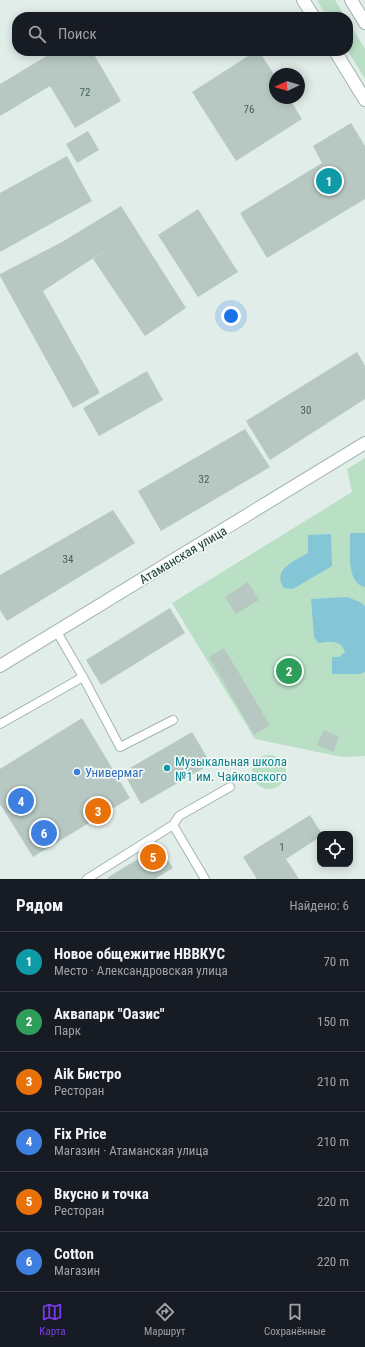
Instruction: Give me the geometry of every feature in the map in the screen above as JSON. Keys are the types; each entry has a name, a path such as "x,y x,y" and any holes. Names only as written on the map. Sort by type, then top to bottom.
{"street":[{"path":"303,0 311,12"},
{"path":"351,0 365,23"},
{"path":"338,56 365,100"},
{"name":"Атаманская улица","path":"0,666 365,444"}],"lane":[{"path":"57,632 120,747 173,720"},
{"path":"0,724 83,678"},
{"path":"87,879 173,824 178,816 230,787"},
{"path":"173,824 205,879"}],"green space":[{"path":"317,0 335,0 342,12 324,12"},
{"path":"353,29 365,49 365,79 351,56 353,56"},
{"path":"365,458 365,756 342,757 255,739 172,603 352,492 347,469"},
{"path":"266,755 272,755 276,756 283,762 286,772 285,779 279,786 272,789 266,789 262,788 255,782 252,775 252,769 253,765 259,758"}],"water":[{"path":"350,533 365,533 365,587 354,579 352,572 350,564"},
{"path":"331,534 332,566 293,589 284,588 280,576 282,571 286,566 308,553 308,535"},
{"path":"347,597 360,602 365,606 365,672 360,674 332,674 332,657 339,657 345,652 338,643 318,643 314,637 311,599"}],"building":[{"path":"47,56 95,56 121,101 75,128 50,86 0,116 0,84"},
{"path":"248,56 262,56 270,68 269,104 293,104 302,119 236,161 192,92"},
{"path":"351,123 365,146 365,199 267,258 240,213 322,163 313,146"},
{"path":"88,131 99,150 77,163 66,144"},
{"path":"67,156 92,201 0,252 0,193"},
{"path":"121,206 186,308 145,336 93,259 111,247 43,291 100,393 73,408 0,274 62,242"},
{"path":"198,209 238,272 198,297 158,235"},
{"path":"357,352 365,366 365,399 270,460 246,421"},
{"path":"147,371 163,400 99,436 83,408"},
{"path":"245,429 270,467 161,531 138,491"},
{"path":"113,510 135,543 7,621 0,610 0,575"},
{"path":"248,582 259,600 236,614 225,597"},
{"path":"170,608 185,633 101,685 86,660"},
{"path":"224,648 270,725 254,735 209,657"},
{"name":"Универмаг","path":"82,718 130,798 33,857 0,804 0,769"},
{"path":"324,730 339,737 333,752 317,745"},
{"name":"Музыкальная школа №1 им. Чайковского","path":"192,732 211,764 141,804 123,772"},
{"path":"310,815 320,831 317,831 317,839 286,859 299,879 257,879 243,857"},
{"path":"159,846 173,868 155,879 107,878"}],"place":[{"name":"Новое общежитие НВВКУС","path":"329,181"},
{"name":"Аквапарк \"Оазис\"","path":"289,671"},
{"name":"Музыкальная школа №1 им. Чайковского","path":"167,768"},
{"name":"Универмаг","path":"77,772"},
{"name":"Fix Price","path":"21,801"},
{"name":"Aik Бистро","path":"98,811"},
{"name":"Cotton","path":"44,833"},
{"name":"Вкусно и точка","path":"153,857"}]}
